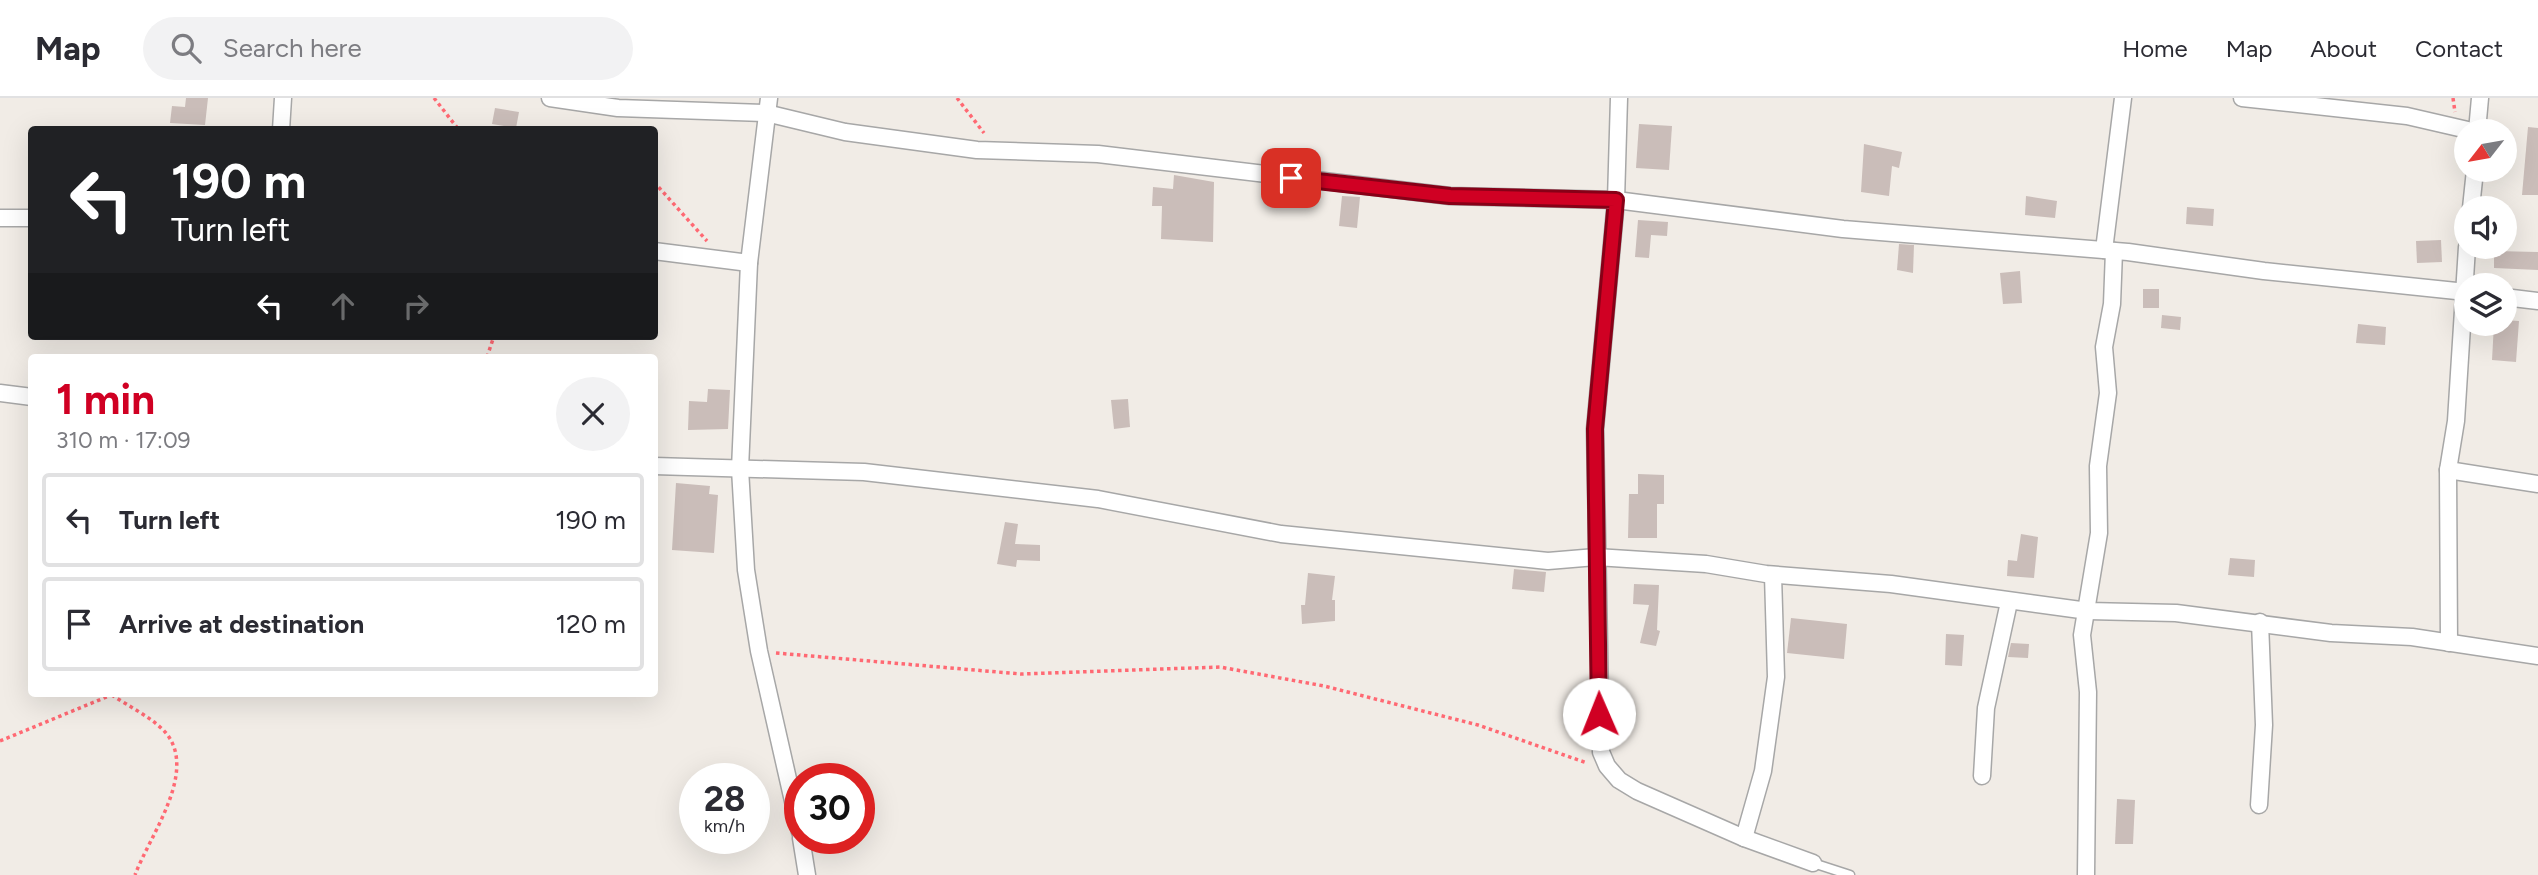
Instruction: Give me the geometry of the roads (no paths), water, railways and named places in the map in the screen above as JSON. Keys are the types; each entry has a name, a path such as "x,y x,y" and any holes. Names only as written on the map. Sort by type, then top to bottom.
{"street":[{"path":"281,126 283,98"},
{"path":"550,98 618,108 768,105 845,132 994,150 1098,154 1213,166 1317,183 1450,196 1616,200 1843,229 2109,250 2264,271 2454,291"},
{"path":"1619,98 1616,200 1595,429 1599,739 1607,765 1619,780 1637,791 1744,838 1813,863"},
{"path":"2086,875 2088,692 2082,635 2099,533 2098,466 2108,393 2104,347 2112,304 2109,250 2123,98"},
{"path":"2242,98 2407,116 2454,126"},
{"path":"2477,119 2480,98"},
{"path":"768,105 749,263 740,469 746,570 759,651 784,763"},
{"path":"0,218 28,218"},
{"path":"658,252 749,263"},
{"path":"2517,298 2538,300"},
{"path":"2449,643 2448,470 2456,421 2461,336"},
{"path":"0,393 28,396"},
{"path":"658,467 864,472 1098,499 1281,534 1548,561 1596,557 1706,564 1773,575 1891,584 2088,611 2176,613 2331,633 2412,637 2538,656"},
{"path":"2448,470 2538,484"},
{"path":"1744,838 1763,771 1776,677 1773,575"},
{"path":"1982,776 1986,708 2009,602"},
{"path":"2259,805 2264,725 2260,622"},
{"path":"804,854 807,875"}],"lane":[{"path":"1813,863 1850,875"}]}
